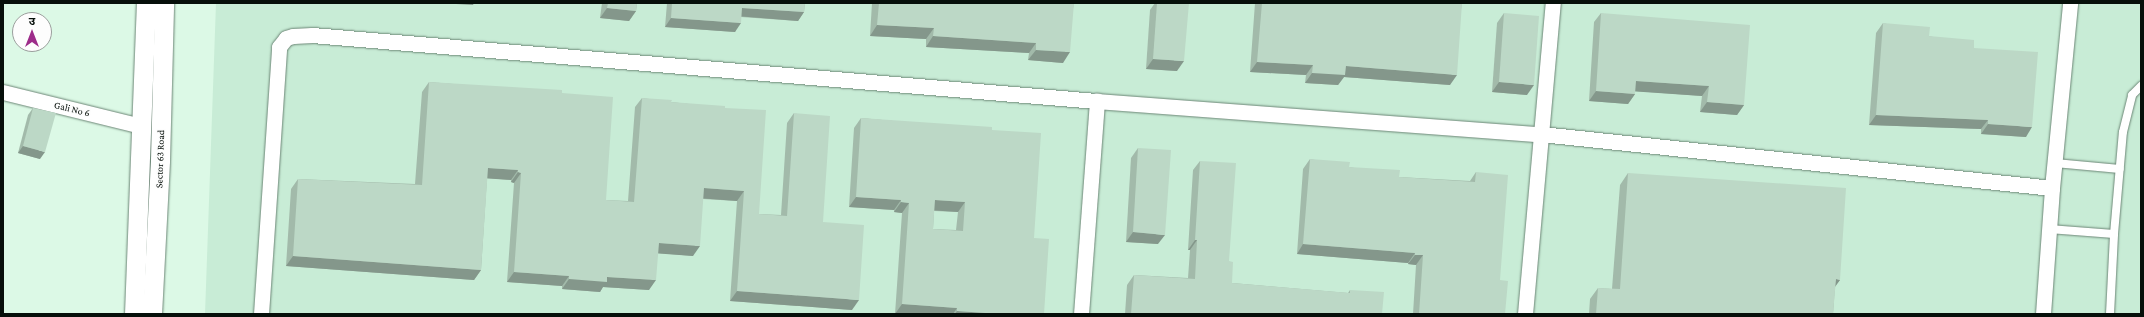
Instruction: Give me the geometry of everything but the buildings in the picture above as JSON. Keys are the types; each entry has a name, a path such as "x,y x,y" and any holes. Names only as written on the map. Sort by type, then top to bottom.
{"street":[{"name":"Sector 63 Road","path":"134,314 146,3"},
{"name":"Sector 63 Road","path":"152,314 160,160 164,3"},
{"path":"1525,314 1553,3"},
{"path":"2043,314 2052,188 2070,3"},
{"path":"262,314 279,48 286,38 293,36 320,36 1097,101 1542,134 2052,188"},
{"name":"Gali No 6","path":"3,92 141,126"},
{"path":"1080,314 1097,101"}],"lane":[{"path":"2110,314 2114,234 2127,108 2132,95 2141,86"},
{"path":"2055,163 2120,169"},
{"path":"2049,229 2114,234"}],"shaded area":[{"path":"216,3 2141,3 2141,314 205,314"}]}
